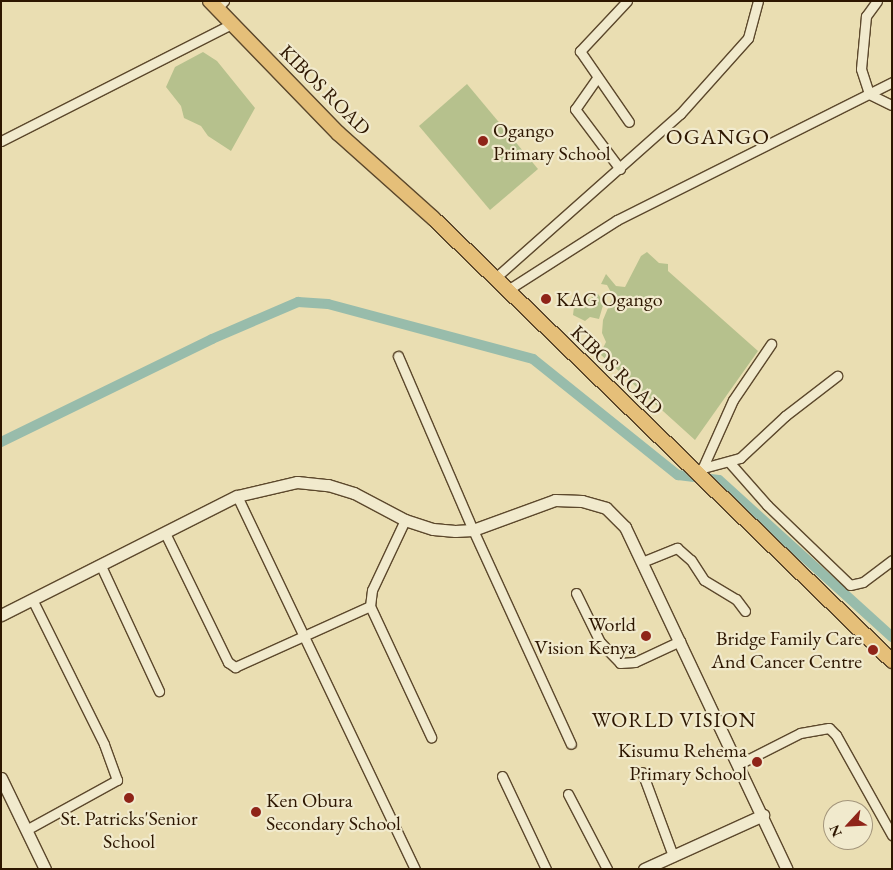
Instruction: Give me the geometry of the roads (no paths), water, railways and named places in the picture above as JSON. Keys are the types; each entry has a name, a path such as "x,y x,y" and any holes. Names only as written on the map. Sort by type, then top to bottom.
{"main road":[{"name":"KIBOS ROAD","path":"217,4 232,24 339,134 433,218 506,291 696,470 713,491 892,661"}],"street":[{"path":"626,1 580,51 597,78 605,84 629,122"},
{"path":"494,279 680,114 716,70 740,49 748,38 758,1"},
{"path":"877,1 866,16 861,69 869,94 892,105"},
{"path":"1,141 232,24"},
{"path":"597,78 575,109 620,169"},
{"path":"506,291 617,220 892,82"},
{"path":"696,470 733,400 771,344"},
{"path":"398,356 473,530 571,744"},
{"path":"696,470 730,463 740,458 785,416 837,376"},
{"path":"730,463 767,505 850,585 863,582 892,560"},
{"path":"1,615 237,496 297,482 328,485 354,493 405,520 433,529 473,530 555,500 582,501 606,508 625,527 739,764 787,869"},
{"path":"237,496 415,869"},
{"path":"405,520 372,590 370,606 432,736"},
{"path":"166,533 231,665 242,666 370,606"},
{"path":"642,562 676,548 691,560 704,580 736,598 745,611"},
{"path":"101,566 159,691"},
{"path":"576,593 600,642 620,662 634,662 680,641"},
{"path":"26,830 117,780 104,744 33,600"},
{"path":"739,764 800,733 829,728 836,735 892,835"},
{"path":"642,772 673,856"},
{"path":"502,776 546,869"},
{"path":"1,778 45,869"},
{"path":"568,794 607,869"},
{"path":"644,869 763,815"}],"waterway":[{"path":"1,442 212,339 298,302 328,304 533,359 678,475 719,480 892,637"}],"place":[{"name":"Ogango Primary School","path":"483,141"},
{"name":"KAG Ogango","path":"546,299"},
{"name":"World Vision Kenya","path":"646,636"},
{"name":"Bridge Family Care And Cancer Centre","path":"873,650"},
{"name":"Kisumu Rehema Primary School","path":"757,762"},
{"name":"St. Patricks'Senior School","path":"129,798"},
{"name":"Ken Obura Secondary School","path":"256,812"}],"district":[{"name":"OGANGO","path":"718,137"},
{"name":"WORLD VISION","path":"674,720"}]}
